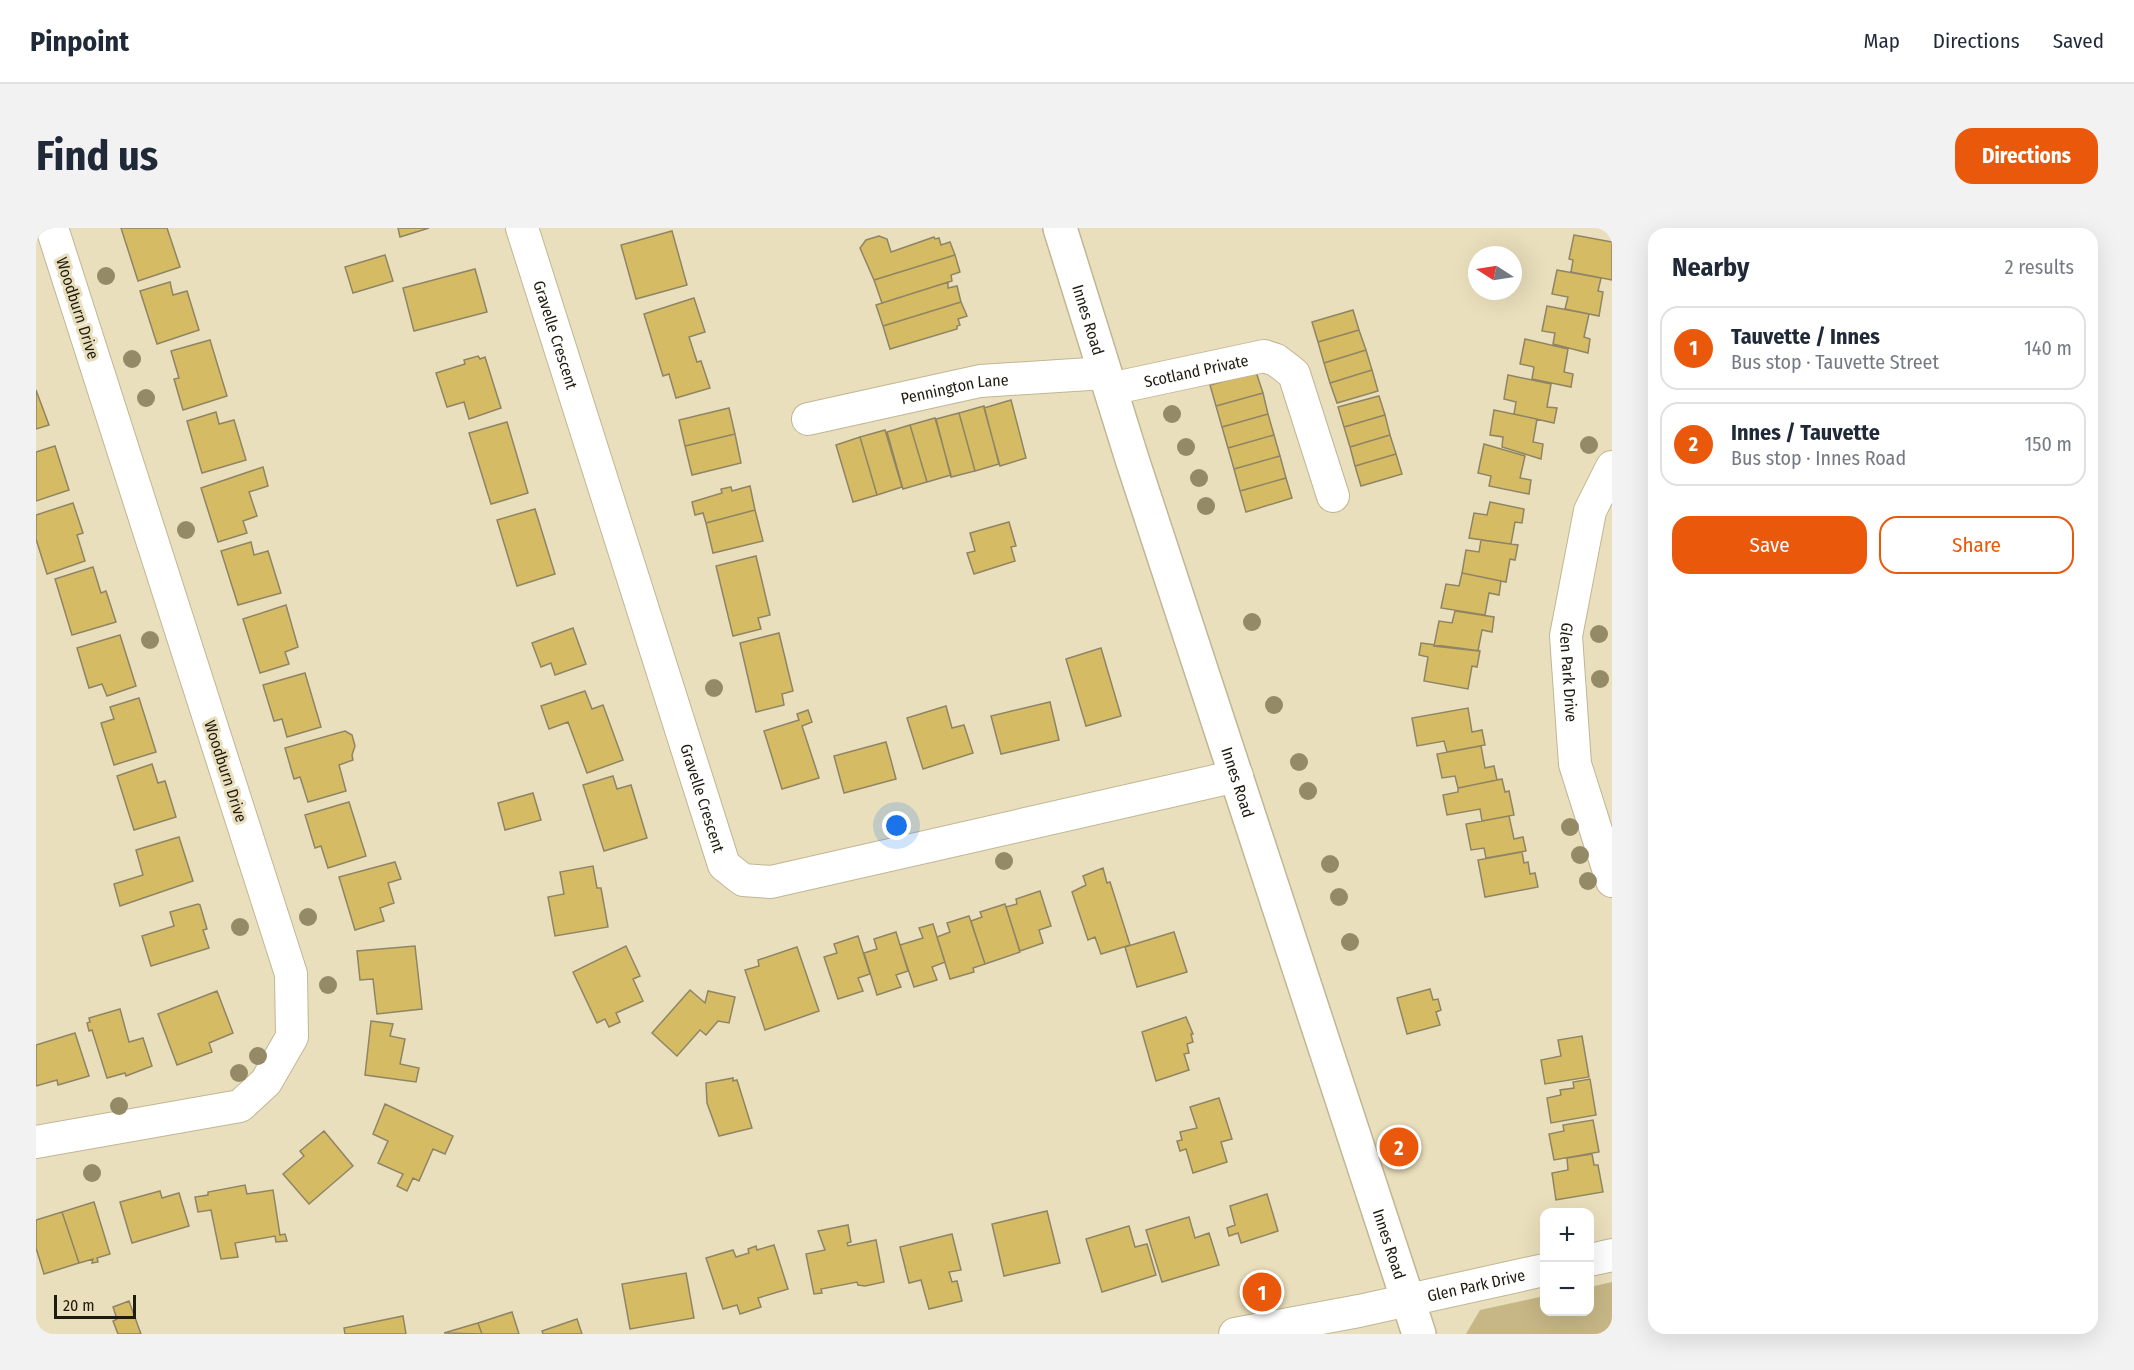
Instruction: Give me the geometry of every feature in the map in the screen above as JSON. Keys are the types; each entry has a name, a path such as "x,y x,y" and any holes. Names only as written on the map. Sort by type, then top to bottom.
{"street":[{"name":"Woodburn Drive","path":"36,1142 240,1106 266,1082 292,1037 291,974 52,228"},
{"name":"Gravelle Crescent","path":"522,228 724,865 743,880 771,882 1236,776"},
{"name":"Innes Road","path":"1060,228 1107,381 1419,1334"},
{"name":"Scotland Private","path":"1107,381 1145,379 1264,356 1276,360 1294,374 1333,496"},
{"name":"Pennington Lane","path":"808,419 980,381 1107,381"},
{"name":"Glen Park Drive","path":"1612,466 1590,511 1566,636 1575,764 1612,881"},
{"path":"1594,1259 1612,1255"},
{"name":"Glen Park Drive","path":"1235,1334 1408,1301 1540,1271"}],"shaded area":[{"path":"1612,1282 1612,1334 1466,1334 1480,1310 1540,1297 1540,1316 1594,1316 1594,1286"}],"building":[{"path":"121,228 167,228 180,267 138,281"},
{"path":"398,228 429,228 400,237"},
{"path":"672,231 687,285 636,299 621,245"},
{"path":"1574,235 1612,242 1612,280 1571,272 1573,260 1569,259"},
{"path":"879,236 887,239 891,252 934,237 939,238 941,245 950,242 955,255 874,280 860,248 866,240"},
{"path":"385,255 393,281 353,293 345,267"},
{"path":"955,255 960,272 951,275 952,281 882,303 874,280"},
{"path":"475,269 487,312 414,331 403,288"},
{"path":"1557,270 1601,278 1598,291 1603,292 1599,316 1565,309 1568,297 1552,294"},
{"path":"170,282 173,295 187,291 199,330 157,344 140,291"},
{"path":"948,282 948,288 957,286 961,302 883,326 876,305"},
{"path":"694,298 705,332 689,337 697,362 701,361 710,388 676,398 669,374 663,376 644,314"},
{"path":"961,302 967,316 958,319 960,325 957,329 890,349 883,326"},
{"path":"1547,306 1589,314 1584,337 1590,339 1588,353 1553,344 1555,333 1542,331"},
{"path":"1353,310 1359,330 1318,342 1312,322"},
{"path":"1359,330 1366,350 1324,363 1318,342"},
{"path":"1525,339 1568,349 1564,372 1573,374 1571,387 1532,379 1534,367 1520,364"},
{"path":"210,340 227,396 183,410 174,379 179,378 171,351"},
{"path":"1366,350 1372,370 1330,383 1324,363"},
{"path":"478,356 480,359 485,357 501,408 469,419 464,402 447,407 436,373 465,364 464,360"},
{"path":"1372,370 1378,391 1337,403 1330,383"},
{"path":"1256,372 1263,393 1216,406 1210,385"},
{"path":"1508,375 1551,384 1547,407 1557,408 1554,423 1514,414 1516,402 1504,399"},
{"path":"36,390 49,425 36,429"},
{"path":"1263,393 1268,414 1222,427 1216,406"},
{"path":"1379,396 1385,415 1344,427 1338,407"},
{"path":"1011,400 1026,458 1000,466 984,408"},
{"path":"984,406 999,464 975,471 959,413"},
{"path":"729,408 735,434 685,446 679,420"},
{"path":"1494,410 1537,419 1533,442 1543,444 1541,459 1502,447 1503,437 1490,435"},
{"path":"216,412 219,424 234,420 246,460 202,473 187,421"},
{"path":"959,413 975,471 951,477 936,419"},
{"path":"1268,414 1274,435 1228,448 1222,427"},
{"path":"1385,415 1390,435 1350,447 1344,427"},
{"path":"935,418 951,475 927,482 910,425"},
{"path":"507,422 528,493 491,504 469,433"},
{"path":"910,425 927,482 903,489 887,432"},
{"path":"885,430 902,487 877,495 860,437"},
{"path":"735,434 741,463 692,475 685,446"},
{"path":"1274,435 1280,456 1234,469 1228,448"},
{"path":"1390,435 1396,454 1355,466 1350,447"},
{"path":"860,437 877,495 853,502 836,445"},
{"path":"1484,444 1525,456 1520,478 1531,480 1529,494 1489,486 1491,476 1478,473"},
{"path":"55,446 69,490 36,501 36,452"},
{"path":"1396,454 1402,474 1361,486 1355,466"},
{"path":"1280,456 1286,478 1240,491 1234,469"},
{"path":"263,467 268,486 249,492 257,516 243,521 247,533 218,542 201,488"},
{"path":"1286,478 1292,498 1246,512 1240,491"},
{"path":"750,486 755,510 706,523 703,513 695,515 692,502 722,493 721,489 731,487 732,491"},
{"path":"1490,502 1524,509 1522,523 1515,522 1511,544 1469,538 1474,513 1487,515"},
{"path":"73,503 83,533 77,535 85,561 47,574 36,539 36,515"},
{"path":"535,509 555,574 517,586 497,520"},
{"path":"755,510 763,541 713,553 706,523"},
{"path":"1009,522 1016,546 1011,547 1015,561 974,574 967,553 975,551 970,533"},
{"path":"1481,540 1518,545 1515,560 1510,559 1506,582 1462,573 1466,550 1479,552"},
{"path":"251,542 254,555 268,551 281,593 238,605 221,551"},
{"path":"756,556 770,615 758,618 761,629 733,636 716,566"},
{"path":"93,567 101,593 106,591 116,622 72,635 55,579"},
{"path":"1462,573 1501,581 1499,595 1489,593 1485,615 1441,608 1446,584 1459,586"},
{"path":"286,605 298,647 285,652 289,664 260,673 243,619"},
{"path":"1455,611 1494,617 1492,632 1482,630 1478,651 1434,646 1439,621 1452,623"},
{"path":"573,628 586,664 555,675 551,663 541,667 532,643"},
{"path":"779,633 793,691 782,694 784,705 756,712 740,643"},
{"path":"120,635 136,686 107,696 102,684 89,688 77,648"},
{"path":"1421,643 1480,651 1477,667 1472,666 1468,689 1424,681 1428,657 1419,655"},
{"path":"1101,648 1121,716 1086,726 1066,659"},
{"path":"305,673 321,727 287,737 282,719 274,721 263,685"},
{"path":"585,691 592,709 603,705 623,760 587,773 568,722 549,729 541,706"},
{"path":"139,698 156,752 114,765 101,723 114,719 110,707"},
{"path":"1050,702 1059,740 1001,754 991,716"},
{"path":"946,706 952,728 964,725 973,753 923,769 907,718"},
{"path":"1468,708 1472,732 1482,730 1485,745 1447,752 1444,741 1417,746 1412,718"},
{"path":"808,710 812,722 802,726 819,778 782,789 764,731 799,720 797,714"},
{"path":"345,731 352,735 355,746 353,760 339,765 346,791 308,802 300,777 294,779 285,748"},
{"path":"886,742 896,779 844,793 834,756"},
{"path":"1481,746 1485,768 1494,766 1497,780 1458,788 1455,776 1442,778 1437,754"},
{"path":"152,764 158,783 165,781 176,817 134,830 117,776"},
{"path":"613,776 617,789 631,785 647,838 604,851 583,785"},
{"path":"1502,779 1505,792 1509,791 1514,815 1482,821 1480,809 1447,815 1443,795 1458,792 1458,788"},
{"path":"533,793 541,820 505,830 498,803"},
{"path":"349,802 366,856 328,868 321,846 315,848 305,815"},
{"path":"1509,816 1514,839 1523,837 1526,851 1486,858 1484,848 1471,850 1466,824"},
{"path":"179,837 193,881 120,906 114,884 143,875 136,850"},
{"path":"1522,852 1524,863 1528,862 1530,874 1535,873 1538,887 1485,897 1478,860"},
{"path":"395,862 401,879 388,883 394,903 380,908 384,921 355,930 339,877"},
{"path":"593,866 597,888 601,888 608,927 555,936 548,897 564,894 560,872"},
{"path":"1103,868 1107,883 1110,882 1130,945 1101,954 1095,937 1088,940 1072,892 1086,885 1083,876"},
{"path":"1040,891 1051,926 1039,930 1043,943 1020,951 1006,907 1017,904 1016,899"},
{"path":"198,904 207,929 203,930 209,948 151,966 142,936 174,926 170,912"},
{"path":"1005,904 1020,952 985,964 971,921 982,917 980,912"},
{"path":"969,916 985,964 973,968 974,972 950,979 937,937 950,932 947,923"},
{"path":"933,924 945,962 932,967 937,980 914,987 900,945 923,938 919,928"},
{"path":"896,932 908,971 896,975 901,987 877,995 864,953 877,949 874,939"},
{"path":"1174,932 1187,972 1137,987 1125,947"},
{"path":"858,936 870,974 858,978 863,991 838,999 824,957 837,953 834,944"},
{"path":"415,946 422,1009 377,1014 373,979 360,980 357,951"},
{"path":"626,946 640,976 633,979 643,1001 616,1013 620,1022 609,1027 605,1019 597,1023 573,972"},
{"path":"797,947 819,1011 765,1030 745,970 759,966 758,960"},
{"path":"1430,989 1433,1000 1438,999 1441,1010 1436,1012 1440,1025 1407,1034 1397,998"},
{"path":"690,990 705,1003 708,991 735,997 729,1023 718,1021 706,1035 700,1030 677,1056 652,1033"},
{"path":"217,991 233,1033 209,1043 212,1052 177,1065 158,1014"},
{"path":"120,1009 129,1042 143,1038 152,1066 126,1076 125,1073 107,1078 92,1030 89,1031 87,1023 90,1022 89,1018"},
{"path":"1186,1017 1193,1034 1191,1034 1193,1042 1187,1044 1189,1053 1184,1054 1189,1070 1156,1081 1142,1032"},
{"path":"371,1021 393,1024 390,1036 405,1039 400,1064 419,1068 416,1082 365,1075"},
{"path":"75,1033 89,1076 58,1085 57,1080 36,1086 36,1045"},
{"path":"1582,1036 1589,1077 1545,1084 1541,1060 1561,1056 1558,1040"},
{"path":"733,1078 733,1081 737,1080 752,1128 719,1136 707,1103 706,1083"},
{"path":"1590,1079 1596,1115 1551,1123 1547,1098 1561,1095 1560,1090 1574,1088 1573,1082"},
{"path":"1219,1098 1232,1139 1221,1142 1227,1162 1193,1173 1186,1149 1180,1151 1177,1141 1182,1140 1180,1132 1197,1128 1190,1107"},
{"path":"385,1104 453,1136 445,1154 433,1149 419,1181 413,1178 407,1191 397,1186 403,1174 378,1163 388,1141 373,1134"},
{"path":"1593,1120 1599,1152 1554,1160 1549,1134 1564,1131 1563,1125"},
{"path":"324,1131 353,1166 309,1204 283,1174 304,1156 300,1151"},
{"path":"1592,1154 1594,1165 1598,1165 1603,1192 1556,1200 1552,1173 1568,1170 1567,1158"},
{"path":"245,1185 247,1194 273,1190 280,1235 285,1234 287,1241 276,1242 275,1236 235,1243 238,1257 221,1259 211,1210 198,1212 195,1197 208,1195 208,1192"},
{"path":"160,1191 162,1198 179,1193 189,1226 132,1243 120,1202"},
{"path":"1267,1194 1278,1231 1241,1243 1238,1233 1229,1236 1227,1228 1235,1225 1230,1206"},
{"path":"94,1202 110,1254 97,1258 98,1262 92,1263 93,1259 79,1263 62,1212"},
{"path":"1047,1211 1060,1263 1004,1276 992,1224"},
{"path":"62,1212 79,1263 44,1274 36,1248 36,1220"},
{"path":"1189,1217 1195,1238 1209,1233 1219,1265 1162,1282 1146,1230"},
{"path":"848,1225 851,1242 847,1243 848,1246 876,1240 884,1282 865,1286 858,1285 857,1282 821,1289 822,1293 814,1294 806,1254 825,1250 818,1231"},
{"path":"1129,1226 1135,1247 1147,1244 1156,1275 1102,1292 1086,1239"},
{"path":"952,1234 961,1270 949,1272 952,1282 957,1281 962,1301 929,1309 921,1280 909,1283 900,1247"},
{"path":"774,1245 788,1289 758,1298 761,1307 740,1314 737,1305 723,1309 706,1258 733,1250 736,1257 749,1253 748,1249 756,1246 757,1250"},
{"path":"686,1273 694,1318 630,1329 622,1284"},
{"path":"129,1301 141,1334 118,1334 113,1321 117,1319 113,1307"},
{"path":"512,1312 519,1334 482,1334 478,1323"},
{"path":"403,1316 406,1334 345,1334 344,1328"},
{"path":"577,1319 582,1334 543,1334 542,1331"},
{"path":"478,1323 482,1334 444,1333"}],"place":[{"name":"Innes / Tauvette","path":"1399,1147"},
{"name":"Tauvette / Innes","path":"1262,1292"}]}
